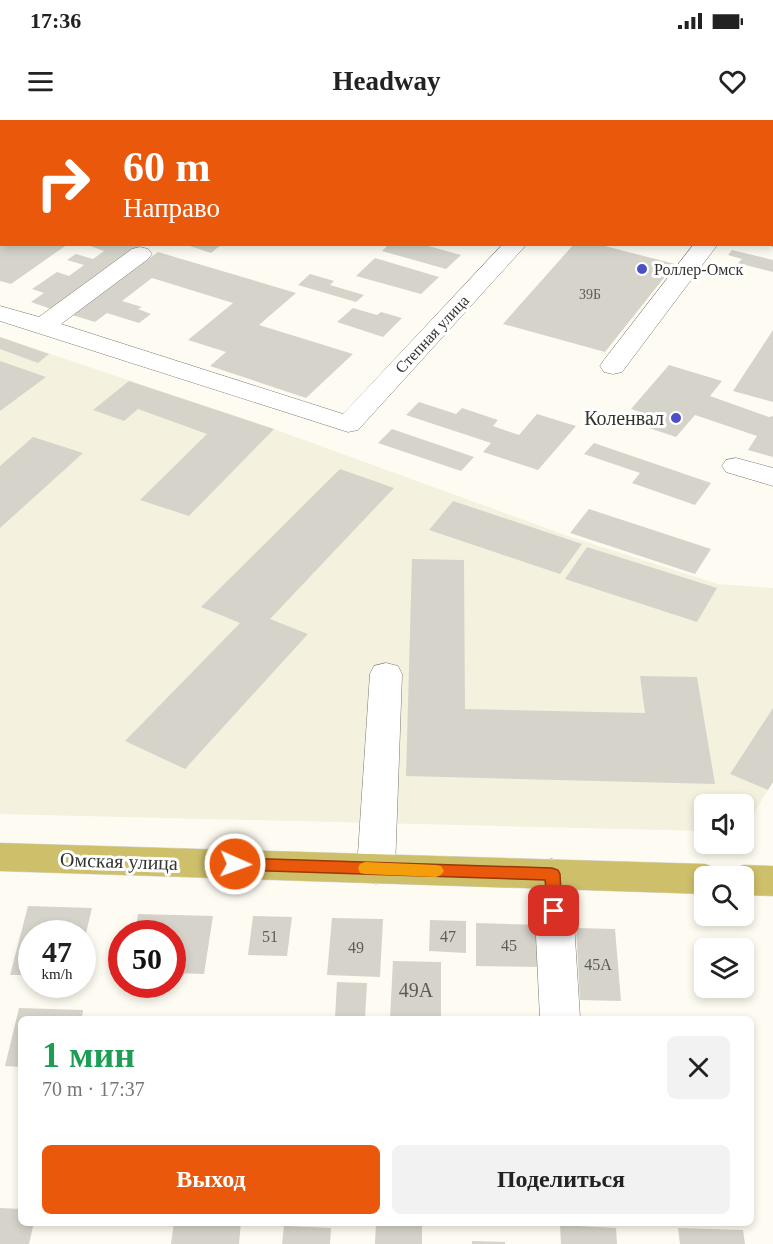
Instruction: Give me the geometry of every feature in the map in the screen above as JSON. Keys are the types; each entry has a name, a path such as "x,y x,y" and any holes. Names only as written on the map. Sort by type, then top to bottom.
{"main road":[{"name":"Омская улица","path":"0,857 694,879"},
{"path":"754,880 773,881"}],"street":[{"name":"Степная улица","path":"43,326 348,424 514,246"},
{"path":"613,366 705,246"},
{"path":"0,313 43,326 140,254"},
{"path":"736,466 773,477"},
{"path":"376,869 386,674"},
{"path":"552,874 560,1016"}],"shaded area":[{"path":"0,337 274,429 568,536 718,584 773,588 773,782 754,813 754,794 694,794 694,831 0,814"}],"building":[{"path":"0,246 65,246 11,284 0,281"},
{"path":"90,246 140,247 51,309 31,302 44,293 32,289 57,272 69,276 84,265 67,260 76,254 93,259 104,251"},
{"path":"190,246 220,246 211,253"},
{"path":"387,246 428,246 461,255 446,269 382,251"},
{"path":"572,246 605,246 675,264 605,352 503,324"},
{"path":"732,250 773,260 773,272 738,263 742,259 728,255"},
{"path":"158,252 296,293 259,325 353,354 306,398 210,366 226,352 188,340 233,303 152,278 122,301 142,307 138,309 151,314 139,323 107,313 95,322 72,315"},
{"path":"375,258 439,277 421,294 356,276"},
{"path":"310,274 334,281 330,285 364,295 356,302 298,285"},
{"path":"353,308 377,315 381,312 402,318 383,337 337,322"},
{"path":"773,330 773,402 733,391"},
{"path":"0,337 49,354 38,363 0,349"},
{"path":"0,361 46,377 0,411"},
{"path":"669,365 722,381 710,396 769,417 773,416 773,457 748,450 757,436 695,415 676,437 646,427 655,417 631,409"},
{"path":"129,381 274,429 189,516 140,500 207,434 138,409 124,421 93,410"},
{"path":"419,402 456,414 462,408 498,420 493,426 519,435 537,414 576,426 538,470 483,452 491,443 406,415"},
{"path":"392,429 474,457 461,471 378,443"},
{"path":"33,437 83,453 0,528 0,466"},
{"path":"594,443 711,483 695,505 632,483 640,473 584,454"},
{"path":"340,469 394,488 270,619 308,634 185,769 125,741 240,623 201,607"},
{"path":"453,501 582,544 560,574 429,530"},
{"path":"589,509 711,549 695,574 570,533"},
{"path":"587,547 717,588 697,622 565,579"},
{"path":"412,559 464,560 465,709 645,713 640,676 697,677 715,784 406,776"},
{"path":"773,708 773,782 768,790 730,774"},
{"path":"28,906 92,908 89,920 24,920"},
{"path":"138,914 213,916 204,974 186,973 186,920 137,920"},
{"path":"253,916 292,917 287,956 248,955"},
{"path":"332,918 383,919 380,977 327,975"},
{"path":"430,920 466,921 466,953 429,951"},
{"path":"476,923 542,925 543,967 476,966"},
{"path":"576,928 615,929 621,1001 580,1000"},
{"path":"18,944 18,975 10,975"},
{"path":"393,961 441,962 441,1016 390,1016"},
{"path":"337,982 367,983 365,1016 335,1016"},
{"path":"19,1008 83,1010 82,1016 18,1016 18,1067 5,1066"},
{"path":"0,1208 18,1209 18,1226 33,1226 29,1244 0,1244"},
{"path":"173,1226 241,1226 239,1244 171,1244"},
{"path":"284,1226 331,1228 330,1244 282,1244"},
{"path":"376,1226 422,1226 422,1244 375,1244"},
{"path":"560,1226 616,1228 617,1244 561,1244"},
{"path":"678,1228 743,1230 745,1244 680,1244"},
{"path":"472,1241 505,1242 505,1244 472,1244"}],"slow traffic":[{"path":"365,868 436,871"}],"place":[{"name":"Роллер-Омск","path":"642,269"},
{"name":"Коленвал","path":"676,418"}],"route":[{"path":"235,864 552,874 554,911"}]}
